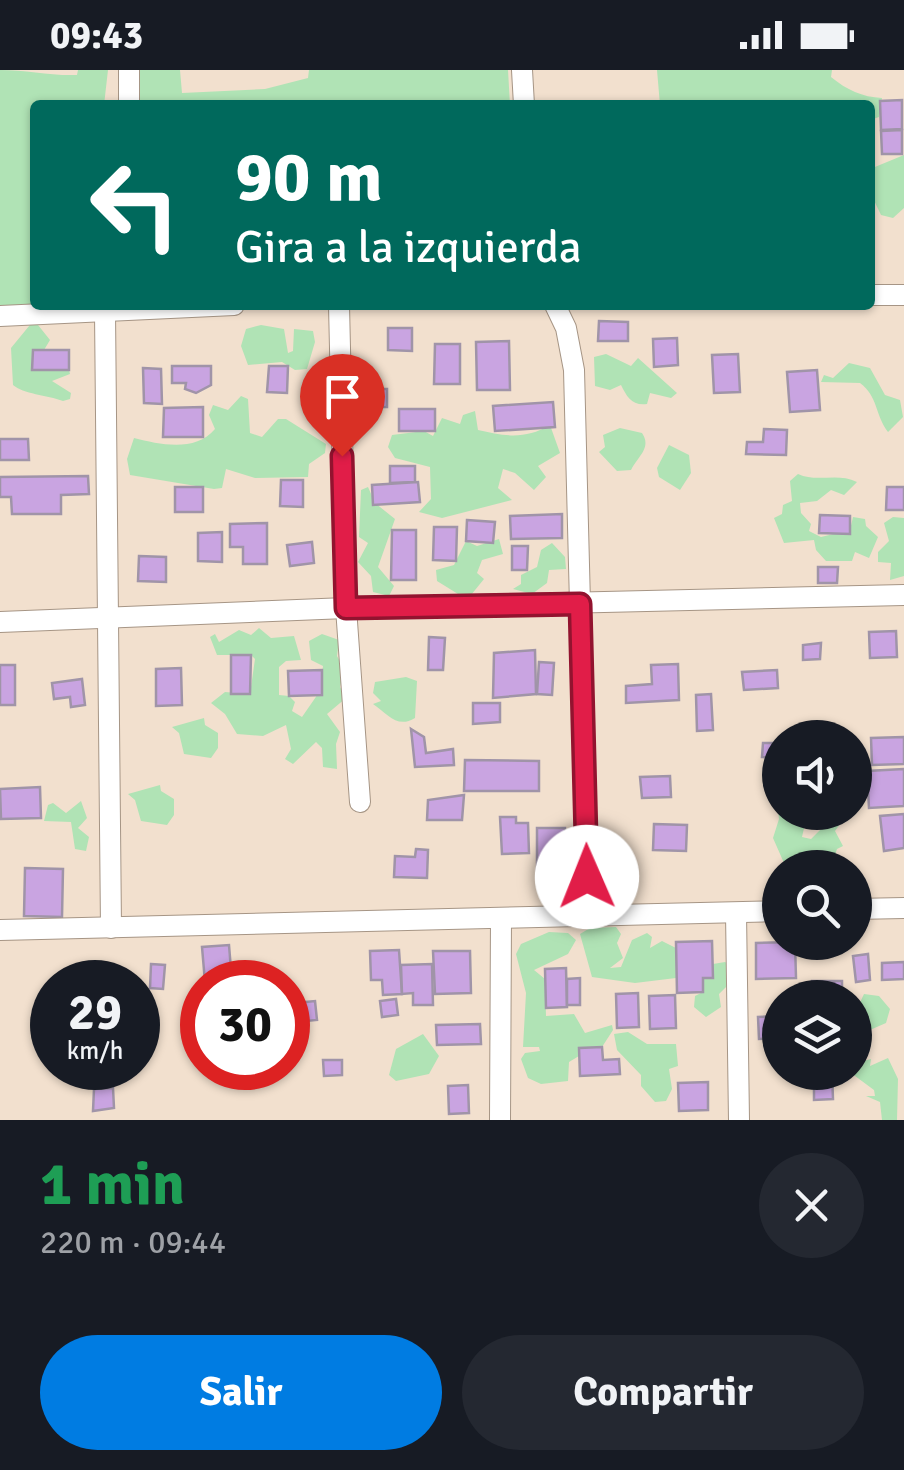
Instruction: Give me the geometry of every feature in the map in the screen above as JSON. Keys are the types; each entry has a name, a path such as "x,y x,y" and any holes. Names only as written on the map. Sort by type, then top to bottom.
{"street":[{"path":"129,70 130,100"},
{"path":"522,70 524,100"},
{"path":"875,295 904,295"},
{"path":"0,316 101,310"},
{"path":"111,928 109,620 118,310"},
{"path":"339,310 346,608 360,802"},
{"path":"557,310 566,328 574,370 588,916"},
{"path":"0,622 346,608 904,595"},
{"path":"872,909 904,908"},
{"path":"0,930 762,912"},
{"path":"736,913 740,1120"},
{"path":"500,1120 501,918"}],"green space":[{"path":"0,70 77,75 78,70 108,70 105,100 30,100 30,306 0,310"},
{"path":"137,70 180,70 182,93 265,89 308,78 309,70 508,70 510,100 136,100"},
{"path":"657,70 832,70 831,77 849,89 882,98 879,117 875,118 875,100 660,100"},
{"path":"904,155 904,208 893,218 881,215 875,202 875,167"},
{"path":"34,320 50,340 44,350 33,350 34,369 69,370 70,374 52,381 71,393 70,399 63,401 13,385 11,348"},
{"path":"261,325 284,329 288,353 293,351 294,329 313,331 315,342 307,369 295,370 282,362 248,365 241,346 246,329"},
{"path":"606,354 631,366 638,358 677,393 671,398 650,393 647,404 637,404 621,385 610,390 595,386 594,357"},
{"path":"849,363 870,368 885,395 900,400 903,417 888,432 870,394 860,383 821,382 824,375 833,378"},
{"path":"241,396 248,399 250,433 262,437 278,419 286,419 326,444 325,453 309,464 308,477 255,478 226,469 222,488 214,489 130,475 127,459 134,438 166,444 198,441 215,429 209,415 213,405 228,410"},
{"path":"475,411 478,430 497,434 523,435 550,425 560,453 538,466 546,477 534,490 515,473 503,469 498,488 512,500 442,518 419,512 431,499 430,467 395,458 388,447 392,435 424,431 433,436 442,418 460,424 463,415"},
{"path":"620,428 642,433 645,438 645,448 631,470 617,471 599,452 605,447 603,435"},
{"path":"669,445 689,455 691,473 680,490 659,477 657,468"},
{"path":"798,474 857,482 844,495 831,490 817,501 800,503 801,513 811,524 809,531 821,537 850,530 853,517 865,519 866,526 878,537 869,558 855,552 852,561 826,561 816,550 814,540 784,543 774,518 782,514 783,505 792,501 790,481"},
{"path":"368,487 375,503 395,519 378,567 394,586 389,596 373,592 371,576 358,562 368,543 359,537 361,490"},
{"path":"893,517 904,518 904,576 890,580 891,563 878,562 878,552 889,541 884,523"},
{"path":"499,539 503,554 482,560 477,573 484,579 471,595 458,594 437,581 436,570 454,565 466,541 477,546"},
{"path":"552,543 565,557 566,569 549,570 547,583 532,594 513,589 521,584 521,575 537,567 541,550"},
{"path":"259,628 271,638 294,636 301,660 286,661 279,667 279,695 289,696 295,702 292,711 302,717 320,691 323,666 311,660 309,641 322,634 339,640 337,656 344,669 340,687 346,698 327,714 340,732 336,744 337,769 323,767 322,748 316,742 293,764 285,759 291,749 286,725 263,736 237,734 225,714 211,703 225,692 250,694 255,659 251,655 217,655 210,637 215,634 219,642 239,630 251,635"},
{"path":"406,677 417,681 415,718 403,722 373,704 381,701 373,693 375,682"},
{"path":"204,718 205,725 218,733 218,748 211,758 184,754 179,733 172,727"},
{"path":"160,785 161,791 174,799 174,815 167,825 141,821 135,800 128,794"},
{"path":"81,801 87,818 78,828 89,837 86,851 75,849 71,822 44,821 48,805 53,803 66,813"},
{"path":"776,830 804,830 802,837 811,839 820,830 836,830 843,846 837,850 778,850 773,838"},
{"path":"616,927 621,934 617,943 623,958 610,968 621,967 632,940 647,933 652,937 650,948 662,941 676,948 676,978 635,983 592,977 580,934 590,928"},
{"path":"549,932 568,933 576,940 568,954 534,970 545,979 546,1016 574,1014 585,1033 612,1025 613,1030 602,1047 579,1048 579,1056 569,1062 568,1081 541,1084 528,1078 521,1059 525,1053 540,1051 539,1047 523,1047 526,993 516,954 521,944"},
{"path":"725,962 733,967 728,985 719,994 721,1007 706,1017 694,1007 695,996 703,992 703,978 713,978 713,964"},
{"path":"872,995 879,996 890,1009 886,1023 872,1029"},
{"path":"628,1032 647,1044 676,1044 678,1066 669,1069 672,1089 666,1101 655,1102 641,1086 641,1075 617,1050 614,1034"},
{"path":"423,1034 439,1056 429,1074 396,1081 389,1075 396,1049"},
{"path":"888,1058 898,1079 897,1120 882,1120 880,1102 866,1096 875,1096 872,1065"}],"building":[{"path":"902,100 902,129 881,130 880,101"},
{"path":"902,130 902,154 882,154 881,131"},
{"path":"599,321 628,322 628,341 598,341"},
{"path":"388,328 412,328 412,351 388,350"},
{"path":"677,338 678,365 654,367 653,339"},
{"path":"509,341 510,390 477,390 476,342"},
{"path":"435,344 460,344 460,384 434,384"},
{"path":"33,350 69,350 69,370 32,370"},
{"path":"738,354 740,392 714,393 712,355"},
{"path":"172,366 211,366 211,385 196,393 185,389 186,383 172,383"},
{"path":"269,366 288,366 287,393 267,392"},
{"path":"143,368 161,369 162,404 144,403"},
{"path":"817,370 820,410 790,412 787,372"},
{"path":"370,389 387,389 387,407 369,407"},
{"path":"553,402 555,427 495,431 493,406"},
{"path":"203,407 203,437 163,437 164,408"},
{"path":"399,409 435,409 435,431 399,431"},
{"path":"764,429 787,430 786,455 746,454 747,442 763,442"},
{"path":"0,439 28,439 29,460 0,460"},
{"path":"390,466 415,466 415,482 390,483"},
{"path":"88,476 89,494 61,495 61,514 12,514 11,497 0,497 0,477"},
{"path":"281,480 303,480 303,507 280,506"},
{"path":"418,482 420,502 373,505 372,485"},
{"path":"175,487 203,487 203,512 175,512"},
{"path":"887,487 904,487 904,510 886,510"},
{"path":"562,514 562,538 511,539 510,516"},
{"path":"820,515 850,516 850,534 819,533"},
{"path":"467,520 495,522 493,543 466,541"},
{"path":"267,523 267,564 243,564 243,547 230,547 230,524"},
{"path":"434,527 457,527 456,561 433,560"},
{"path":"392,530 416,530 416,580 391,580"},
{"path":"222,532 222,562 198,561 198,533"},
{"path":"312,542 314,563 290,566 287,545"},
{"path":"512,546 528,546 527,570 512,570"},
{"path":"139,556 166,557 166,582 138,581"},
{"path":"818,567 838,567 837,583 818,583"},
{"path":"896,631 897,657 870,658 869,632"},
{"path":"429,637 445,638 443,670 428,670"},
{"path":"821,643 820,659 803,660 803,645"},
{"path":"535,650 536,694 493,698 494,653"},
{"path":"231,655 251,655 250,694 231,694"},
{"path":"539,662 554,663 552,695 537,694"},
{"path":"678,664 679,700 626,703 626,686 652,684 651,665"},
{"path":"0,665 15,665 15,705 0,705"},
{"path":"181,668 182,705 156,706 156,669"},
{"path":"322,670 322,695 289,696 288,671"},
{"path":"777,670 778,688 744,690 742,672"},
{"path":"82,679 85,705 71,707 70,697 54,699 52,683"},
{"path":"711,694 713,730 697,731 696,695"},
{"path":"473,703 500,703 500,722 473,724"},
{"path":"411,729 424,737 426,753 453,749 454,765 415,767"},
{"path":"904,737 904,764 872,765 872,738"},
{"path":"465,760 539,761 539,791 464,791"},
{"path":"904,769 904,806 872,808 872,771"},
{"path":"670,776 671,797 642,798 640,777"},
{"path":"40,787 41,818 1,819 0,789"},
{"path":"464,795 462,820 427,820 428,800"},
{"path":"904,814 904,848 884,851 880,816"},
{"path":"500,817 516,817 516,823 528,823 529,853 502,854"},
{"path":"654,824 687,825 686,851 653,850"},
{"path":"537,828 565,828 566,874 537,875"},
{"path":"416,849 428,850 427,878 394,877 395,856 415,857"},
{"path":"25,868 63,869 62,917 24,916"},
{"path":"712,941 713,978 703,978 703,992 677,993 676,942"},
{"path":"756,943 762,943 762,960 796,960 796,978 756,979"},
{"path":"229,945 230,960 203,960 202,947"},
{"path":"399,950 402,994 383,995 382,980 371,980 370,951"},
{"path":"433,951 470,951 471,993 435,994"},
{"path":"853,960 868,960 870,980 856,980"},
{"path":"904,962 904,979 882,980 882,963"},
{"path":"432,964 433,1005 413,1005 413,993 402,994 401,965"},
{"path":"160,965 165,965 160,989"},
{"path":"566,968 567,1007 546,1008 545,969"},
{"path":"580,978 580,1005 567,1005 567,979"},
{"path":"638,993 639,1027 617,1028 616,994"},
{"path":"675,995 676,1028 650,1029 649,996"},
{"path":"396,999 398,1015 382,1017 380,1001"},
{"path":"315,1001 317,1020 310,1021 310,1002"},
{"path":"758,1017 762,1017 762,1039 759,1039"},
{"path":"480,1024 481,1044 437,1045 436,1025"},
{"path":"602,1047 603,1060 619,1059 620,1074 580,1076 579,1048"},
{"path":"323,1060 342,1060 342,1075 324,1076"},
{"path":"708,1082 708,1110 679,1111 678,1083"},
{"path":"468,1085 469,1113 449,1114 448,1086"},
{"path":"94,1090 113,1090 114,1108 93,1111"},
{"path":"814,1090 833,1090 833,1099 814,1100"}],"route":[{"path":"342,456 346,608 580,604 587,877"}]}
